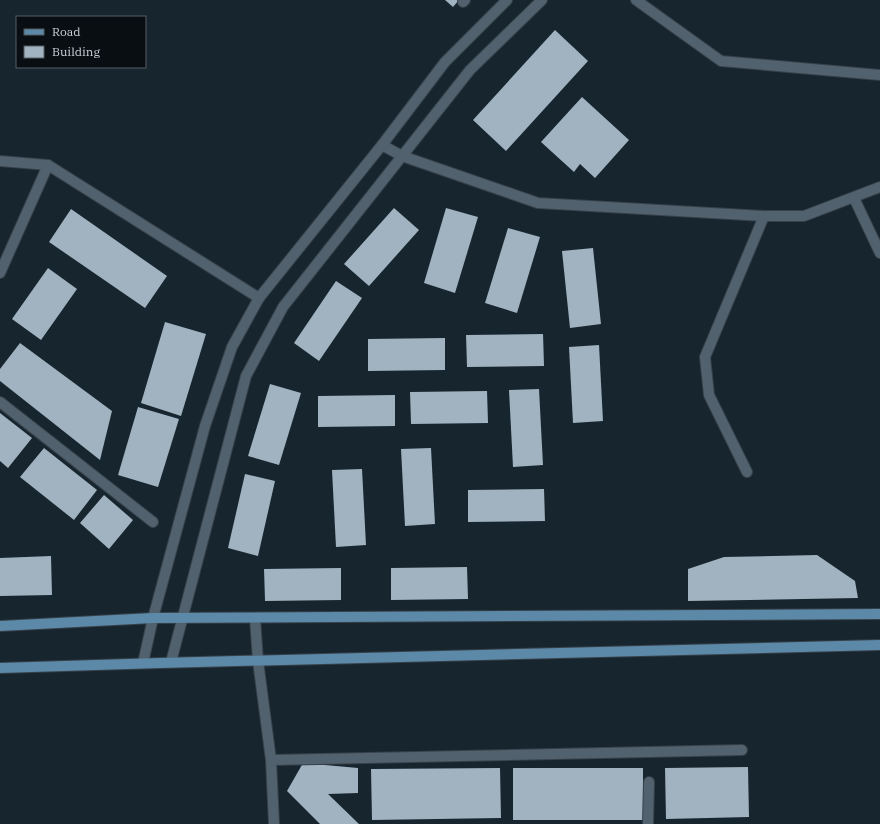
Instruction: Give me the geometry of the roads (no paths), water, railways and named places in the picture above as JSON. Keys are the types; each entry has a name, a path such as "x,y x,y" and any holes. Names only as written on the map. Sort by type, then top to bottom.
{"main road":[{"path":"0,626 153,618 880,614"},
{"path":"0,668 171,662 880,645"}],"street":[{"path":"143,663 153,618 205,426 232,347 259,298 382,145 445,62 507,0"},
{"path":"171,662 246,376 283,307 470,70 542,0"},
{"path":"636,0 721,61 880,76"},
{"path":"382,145 402,156 538,203 764,216 804,216 880,187"},
{"path":"0,161 48,165 259,298"},
{"path":"0,273 48,165"},
{"path":"854,198 880,253"},
{"path":"747,472 709,395 705,356 764,216"},
{"path":"0,402 153,522"},
{"path":"255,618 258,660 271,760 274,824"},
{"path":"271,760 742,750"},
{"path":"648,824 649,782"}]}
